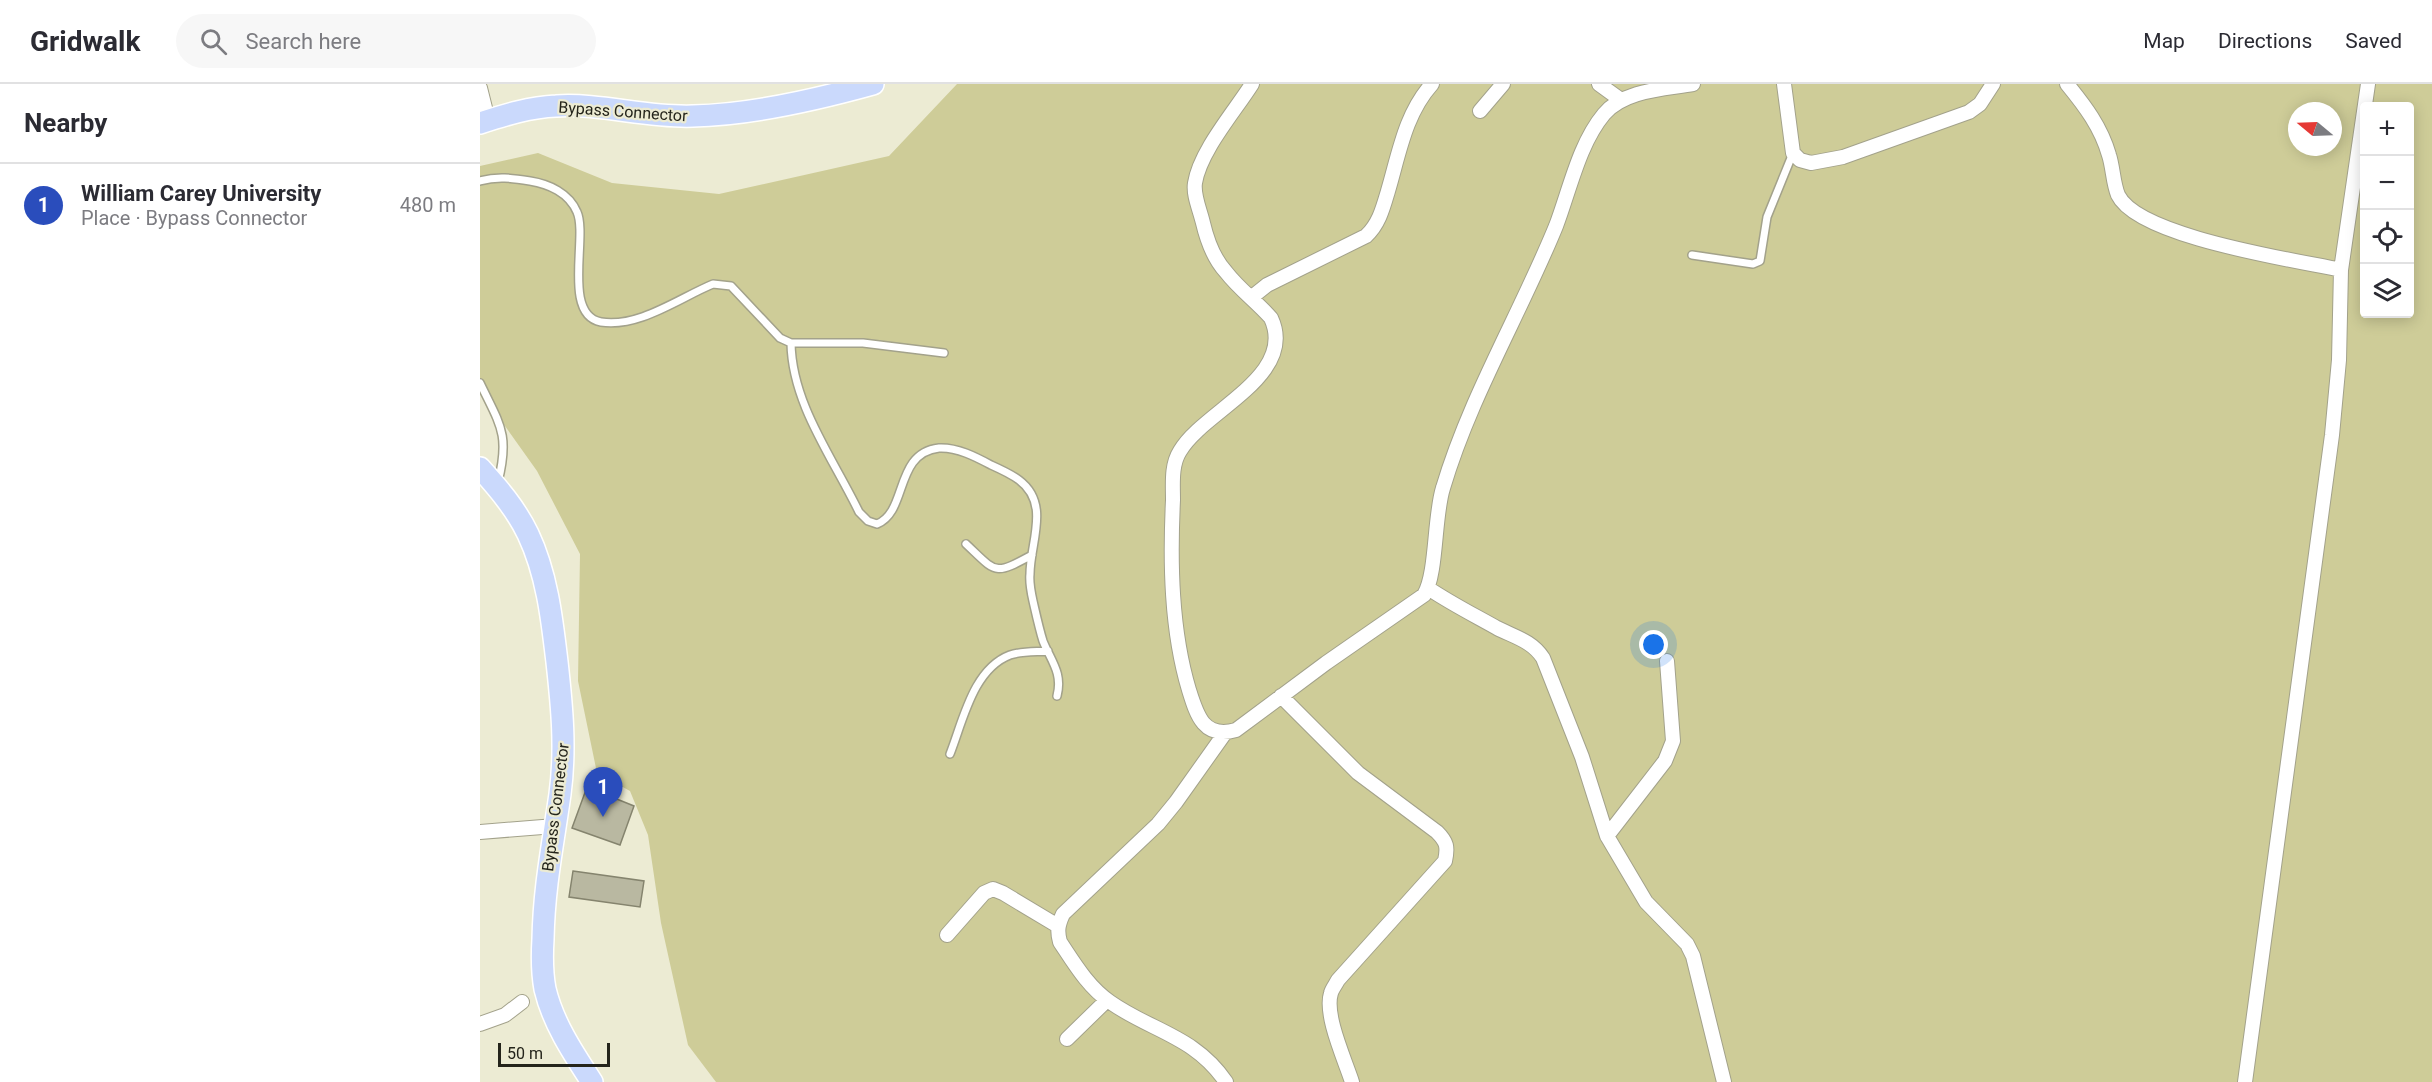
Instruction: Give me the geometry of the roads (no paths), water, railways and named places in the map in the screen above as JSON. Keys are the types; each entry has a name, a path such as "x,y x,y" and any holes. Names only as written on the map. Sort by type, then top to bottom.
{"main road":[{"name":"Bypass Connector","path":"484,121 534,108 558,105 669,116 730,113 873,84"},
{"name":"Bypass Connector","path":"480,468 497,487 528,534 550,606 564,723 563,766 545,883 542,955 545,987 561,1029 592,1082"}],"street":[{"path":"1252,84 1209,149 1199,169 1195,184 1205,233 1215,255 1226,272 1271,318 1275,327 1276,345 1262,372 1236,400 1190,438 1180,450 1174,464 1171,536 1174,597 1184,672 1201,722 1211,730 1225,733 1236,730 1413,603 1428,588 1442,492 1456,447 1533,278 1591,133 1604,113 1621,100 1660,89 1693,84"},
{"path":"1251,297 1268,285 1366,236 1373,229 1383,208 1405,131 1418,103 1432,84"},
{"path":"1480,111 1503,84"},
{"path":"1599,84 1621,100"},
{"path":"1784,84 1793,153 1800,160 1811,163 1843,157 1969,112 1980,104 1993,84"},
{"path":"2067,84 2096,123 2106,143 2118,195 2133,212 2153,224 2225,245 2341,270"},
{"path":"2245,1082 2332,435 2339,360 2341,270 2368,84"},
{"path":"480,88 484,121"},
{"path":"1428,588 1537,648 1544,658 1578,747 1607,836 1646,902 1679,935 1693,956 1724,1082"},
{"path":"1607,836 1665,761 1670,751 1673,741 1667,661"},
{"path":"1281,696 1358,773 1437,832 1446,841 1448,850 1445,861 1338,980 1331,993 1332,1021 1352,1082"},
{"path":"1225,733 1158,824 1063,914 1058,926 1060,942 1087,981 1107,1000 1182,1039 1212,1065 1226,1082"},
{"path":"480,832 555,826"},
{"path":"948,935 984,893 993,889 1004,893 1058,926"},
{"path":"1067,1040 1107,1000"},
{"path":"480,1024 505,1015 522,1002"}],"lane":[{"path":"1692,255 1753,264 1760,261 1767,217 1793,153"},
{"path":"480,181 495,177 538,182 554,188 568,199 578,214 579,293 584,308 592,319 600,322 618,322 636,318 712,284 724,284 731,286 780,338 791,343 862,343 944,353"},
{"path":"791,343 791,361 797,389 859,512 868,521 877,524 886,521 892,513 907,471 917,457 938,448 949,448 971,455 1018,480 1028,489 1038,511 1029,573 1030,589 1060,684 1057,696"},
{"path":"480,383 502,430 505,447 497,487"},
{"path":"966,544 998,571 1006,570 1032,555"},
{"path":"950,754 969,703 989,669 1012,654 1048,651"}],"place":[{"name":"William Carey University","path":"603,817"}]}
